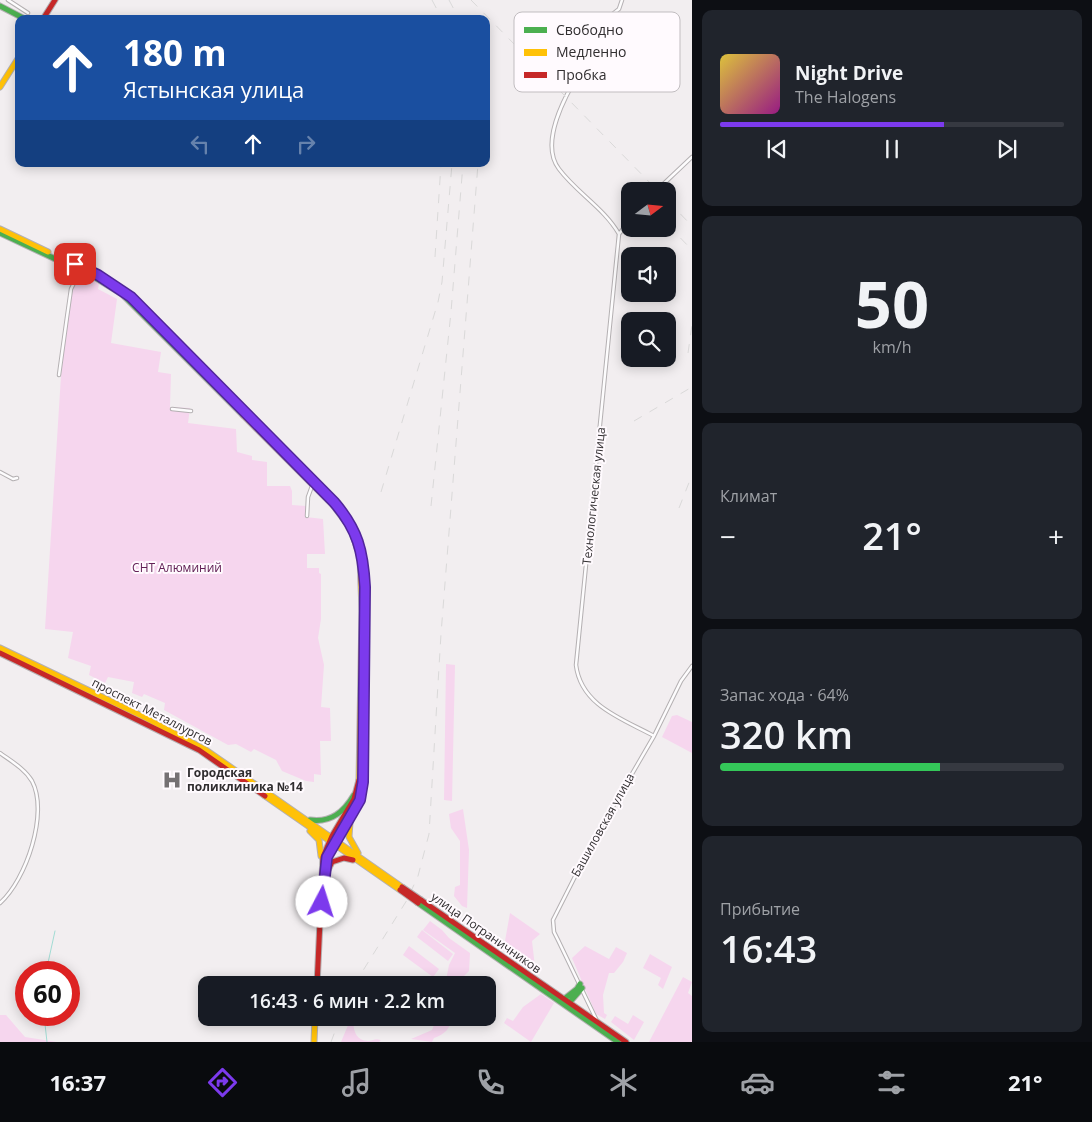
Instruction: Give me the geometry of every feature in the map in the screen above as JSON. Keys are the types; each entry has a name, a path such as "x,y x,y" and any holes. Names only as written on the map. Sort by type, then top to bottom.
{"main road":[{"path":"46,15 55,0"},
{"path":"0,6 23,15"},
{"path":"0,87 15,64"},
{"path":"0,231 90,274 122,294 312,484 345,519 352,532 360,557 362,611 359,783 353,804 333,840 327,857 323,881 318,976"},
{"path":"0,231 98,275 131,297 334,502 352,526 360,545 364,564 363,782 360,800 348,831 354,848 362,861"},
{"name":"проспект Металлургов","path":"0,648 190,740 305,821"},
{"name":"проспект Металлургов","path":"0,653 199,750 333,840"},
{"path":"305,821 319,821 338,814 349,803 359,783"},
{"path":"333,840 353,814"},
{"path":"305,821 320,844 323,881"},
{"name":"улица Пограничников","path":"333,840 562,1001 598,1022 626,1042"},
{"path":"323,881 332,862 344,858 362,861"},
{"path":"562,1001 581,986"},
{"path":"567,1004 581,986"},
{"name":"улица Пограничников","path":"567,1004 618,1042"},
{"path":"314,1042 315,1026"}],"street":[{"path":"8,0 25,15"},
{"path":"615,12 619,9 622,0"},
{"path":"571,92 552,134 550,148 558,168 575,188 603,213 619,234 621,231"},
{"path":"666,182 692,157"},
{"name":"Технологическая улица","path":"619,234 576,665 578,673 593,701 601,708 654,736"},
{"path":"59,375 68,307 75,282"},
{"path":"172,409 191,411"},
{"path":"0,472 13,479 17,478"},
{"path":"307,516 308,497 312,484"},
{"name":"Башиловская улица","path":"581,986 554,932 553,920 594,841 654,736 681,681 692,666"},
{"path":"0,753 28,776 35,788 38,802 34,833 21,875 15,887 0,903"},
{"path":"581,986 598,1022"}],"green space":[{"name":"СНТ Алюминий","path":"78,272 99,284 98,289 117,299 111,343 161,352 158,372 171,374 170,407 190,408 188,423 236,429 237,452 252,456 252,460 267,462 267,486 290,486 292,505 306,506 306,517 323,519 325,554 307,554 307,568 319,568 319,573 321,574 321,619 318,638 324,665 321,707 330,708 331,741 320,741 321,775 314,774 314,782 306,781 282,771 276,760 254,749 251,752 236,744 228,745 164,710 165,703 144,694 142,697 132,693 134,682 108,677 105,683 89,675 91,666 68,658 73,632 45,629 61,376 68,310"},
{"path":"446,664 455,665 452,801 444,800"},
{"path":"677,715 692,722 692,753 662,737 672,716"},
{"path":"463,809 469,850 467,908 462,906 454,896 455,887 460,885 460,841 451,828 449,814"},
{"path":"510,913 540,934 532,941 535,967 538,969 535,974 505,941"},
{"path":"430,921 470,953 469,971 464,976 447,976 449,965 455,953 423,930"},
{"path":"422,930 453,954 448,961 417,937"},
{"path":"409,946 439,969 432,976 403,955"},
{"path":"585,946 609,959 616,947 627,953 623,962 614,973 609,973 603,995 604,1013 607,1015 605,1019 596,1014 572,958"},
{"path":"650,954 672,967 663,989 658,985 661,978 643,968"},
{"path":"683,977 692,982 688,993 692,996 692,1042 649,1042"},
{"path":"541,994 554,1003 531,1042 504,1023 507,1018 513,1021 523,1007"},
{"path":"0,1015 6,1015 25,1037 57,1042 0,1042"},
{"path":"633,1015 644,1022 634,1040 611,1022 615,1016 628,1024"},
{"path":"348,1026 354,1026 358,1037 364,1041 381,1040 379,1042 341,1042"},
{"path":"434,1026 449,1026 444,1033 434,1038 432,1042 411,1039 432,1030"}],"waterway":[{"path":"48,961 55,931"},
{"path":"45,1026 47,1042"}],"railway":[{"path":"432,0 440,15"},
{"path":"449,0 457,15"},
{"path":"471,0 486,15"},
{"path":"490,19 514,44"},
{"path":"561,92 649,182"},
{"path":"435,257 441,167"},
{"path":"381,492 438,302 442,282 452,167"},
{"path":"431,506 451,312 463,167"},
{"path":"360,976 407,900 418,876 429,834 441,634 478,167"},
{"path":"676,209 692,226"},
{"path":"676,233 692,250"},
{"path":"688,353 692,325"},
{"path":"634,421 692,387"},
{"path":"679,508 692,475"},
{"path":"331,1042 337,1026"}],"traffic: fast":[{"path":"0,6 17,15"},
{"path":"0,233 96,278 122,294 243,415"},
{"path":"186,353 296,464"},
{"path":"325,866 331,849 360,800 363,767"},
{"path":"310,820 331,818 341,811 354,795"},
{"path":"418,903 618,1042"},
{"path":"563,1000 577,989 580,984"},
{"path":"568,1004 582,988"}],"traffic: slow":[{"path":"0,87 15,63"},
{"path":"0,229 48,252"},
{"path":"243,415 333,505 351,529 360,557 362,611 359,780"},
{"path":"0,648 144,717 206,750 402,887"},
{"path":"265,796 400,890"},
{"path":"350,822 349,837 358,853"},
{"path":"310,831 319,840 321,856"},
{"path":"314,1042 315,1026"}],"traffic: jam":[{"path":"46,15 55,0"},
{"path":"0,653 199,750 265,796"},
{"path":"317,976 323,857 332,836 354,799 359,780"},
{"path":"325,876 332,862 344,858 353,860"},
{"path":"402,887 421,900"},
{"path":"400,890 418,903"},
{"path":"421,900 626,1042"}],"place":[{"name":"Городская поликлиника №14","path":"172,780"}],"route":[{"path":"75,264 98,275 131,297 334,502 346,516 356,533 364,564 365,587 363,782 360,800 327,857 322,902"}]}
